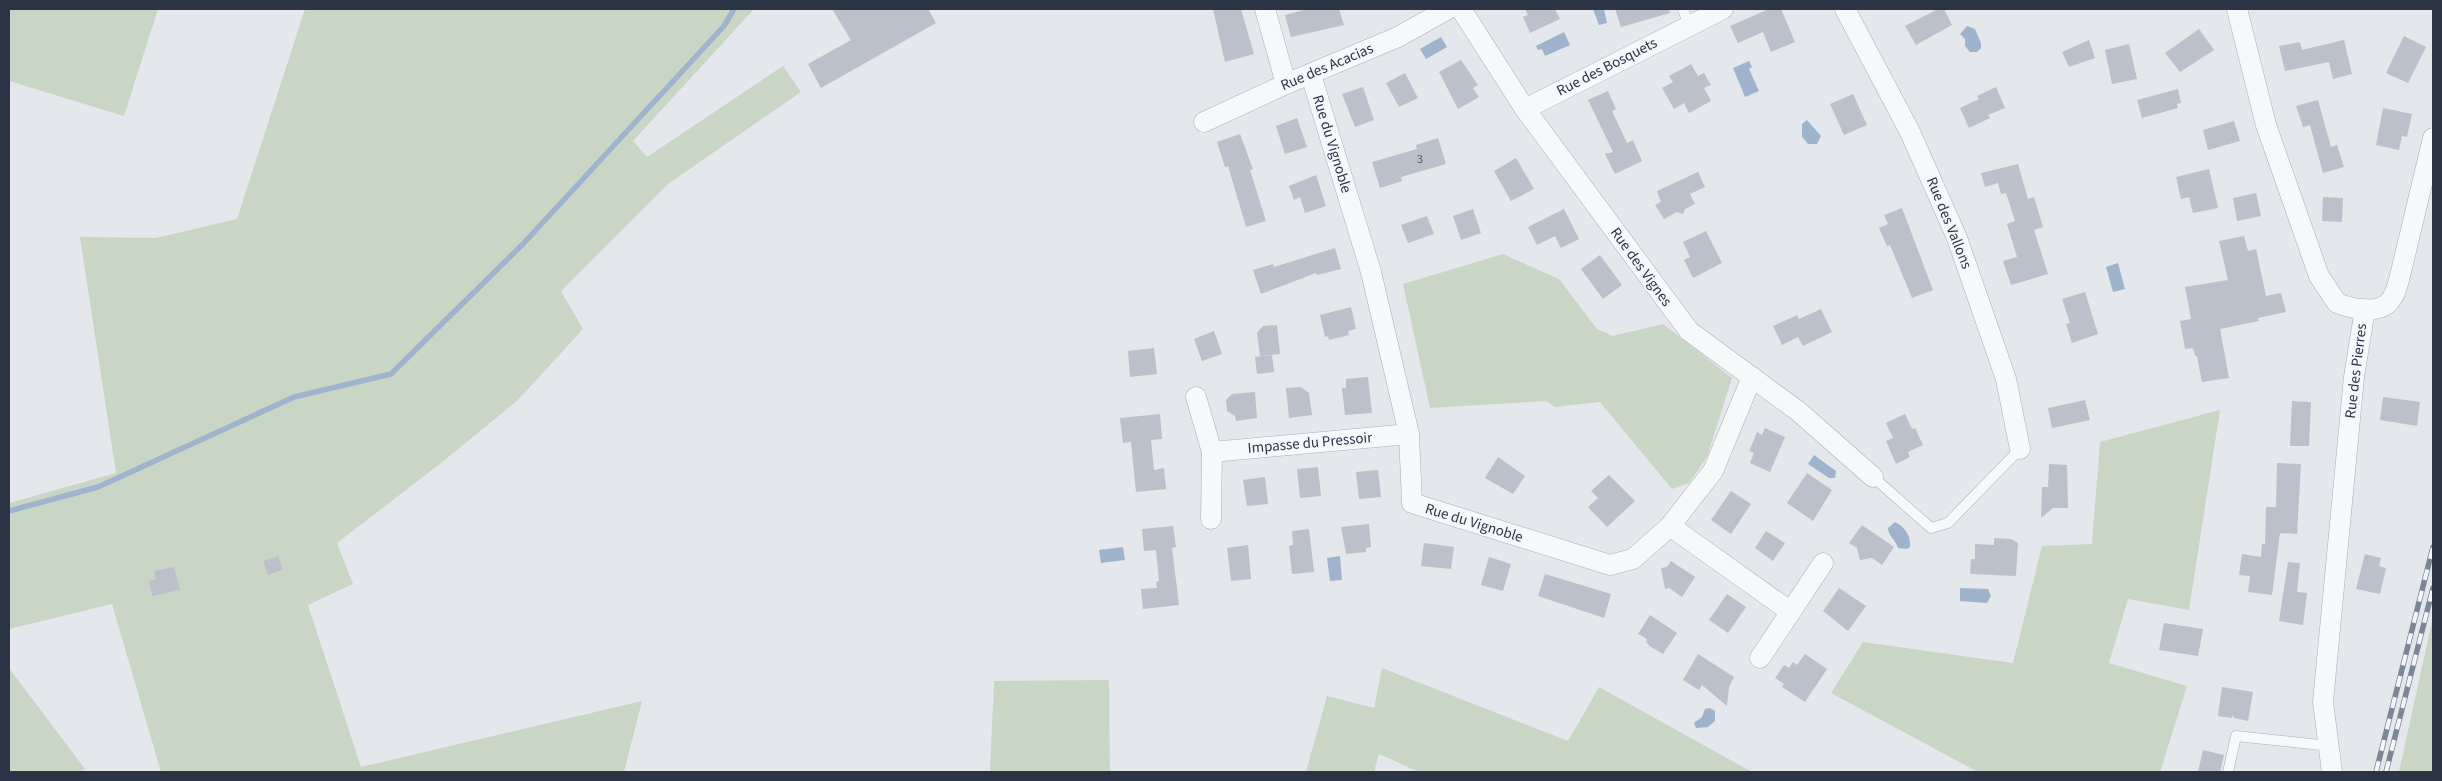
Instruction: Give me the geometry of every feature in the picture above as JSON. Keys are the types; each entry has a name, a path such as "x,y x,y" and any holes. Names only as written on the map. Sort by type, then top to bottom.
{"street":[{"path":"1265,9 1286,84"},
{"name":"Rue des Acacias","path":"1204,122 1286,84 1398,38 1448,9"},
{"name":"Rue des Vignes","path":"1461,9 1525,108 1689,331 1798,411 1872,477"},
{"name":"Rue des Bosquets","path":"1525,108 1686,18 1722,9"},
{"name":"Rue des Vallons","path":"1846,9 1910,132 1957,238 2006,379 2020,449"},
{"name":"Rue des Pierres","path":"2237,9 2266,125 2319,276 2337,303 2349,308 2365,309 2361,320 2354,377 2323,702 2332,772"},
{"name":"Rue du Vignoble","path":"1311,75 1371,272 1409,434 1412,503 1610,565 1633,559 1670,526 1714,471 1752,377"},
{"path":"2365,309 2383,307 2392,300 2399,280 2433,138"},
{"path":"1196,397 1212,452 1211,519"},
{"name":"Impasse du Pressoir","path":"1212,452 1409,434"},
{"path":"1670,526 1791,612"},
{"path":"1760,658 1823,563"}],"lane":[{"path":"1872,477 1932,528 1948,522 2020,449"},
{"path":"2228,772 2236,736 2330,746"}],"green space":[{"path":"9,9 158,9 124,116 9,81"},
{"path":"305,9 754,9 633,141 647,157 783,66 801,92 668,184 561,291 583,329 518,400 441,463 337,543 353,584 308,605 361,767 642,701 624,772 161,772 112,604 9,629 9,503 116,473 80,237 156,238 237,219"},
{"path":"1503,254 1559,279 1597,329 1613,336 1663,324 1732,378 1707,457 1689,483 1672,489 1600,402 1555,407 1546,401 1430,408 1403,284"},
{"path":"2220,410 2189,610 2128,599 2109,663 2187,686 2160,772 1978,772 1831,693 1863,642 2013,663 2042,546 2092,544 2100,442"},
{"path":"2433,617 2433,772 2399,772"},
{"path":"9,668 85,769 79,772 9,772"},
{"path":"1382,668 1568,741 1599,687 1752,772 1419,772 1379,754 1374,772 1306,772 1327,696 1374,708"},
{"path":"1109,680 1110,772 990,772 994,681"}],"water":[{"path":"1593,9 1604,9 1607,23 1599,25"},
{"path":"1967,26 1975,29 1981,43 1981,48 1977,52 1970,52 1965,46 1965,39 1960,34"},
{"path":"1564,32 1570,45 1545,56 1542,49 1538,50 1536,46"},
{"path":"1441,37 1447,47 1426,59 1420,49"},
{"path":"1749,61 1752,67 1749,69 1759,91 1745,97 1733,68"},
{"path":"1807,120 1821,136 1817,144 1808,144 1802,137 1802,124"},
{"path":"2118,263 2125,289 2113,292 2106,267"},
{"path":"1814,455 1836,471 1835,478 1829,478 1808,464"},
{"path":"1895,522 1902,526 1908,535 1910,547 1907,549 1898,548 1889,533 1888,528"},
{"path":"1123,547 1125,560 1101,563 1099,550"},
{"path":"1340,556 1342,580 1330,581 1327,558"},
{"path":"1960,588 1988,589 1991,596 1987,603 1960,601"},
{"path":"1710,708 1715,711 1715,721 1708,727 1696,728 1694,723 1702,717 1705,709"}],"building":[{"path":"832,9 928,9 936,23 821,88 808,64 851,40"},
{"path":"1213,9 1241,9 1254,54 1225,62"},
{"path":"1308,9 1339,9 1344,25 1291,37 1285,15"},
{"path":"1525,9 1555,9 1560,19 1530,33 1523,17 1528,15"},
{"path":"1615,9 1669,9 1670,13 1621,27"},
{"path":"1769,9 1781,9 1795,42 1771,52 1763,32 1738,43 1730,26"},
{"path":"1938,9 1944,9 1952,25 1916,45 1905,26"},
{"path":"2199,29 2214,50 2180,72 2165,53"},
{"path":"2404,36 2426,47 2408,83 2386,73"},
{"path":"2089,40 2095,58 2069,67 2062,52"},
{"path":"2344,40 2352,74 2333,79 2329,62 2285,71 2279,46 2300,42 2302,50"},
{"path":"2129,44 2137,79 2112,84 2105,50"},
{"path":"1461,60 1478,85 1473,88 1479,97 1458,109 1439,72"},
{"path":"1691,64 1698,76 1704,73 1711,85 1704,88 1711,101 1689,113 1684,103 1674,109 1662,88 1673,82 1669,76"},
{"path":"1405,73 1418,98 1399,107 1386,83"},
{"path":"1363,87 1374,120 1355,127 1342,94"},
{"path":"1996,87 2005,108 1988,115 1990,118 1969,128 1960,108 1979,99 1977,96"},
{"path":"2178,89 2181,103 2177,104 2178,108 2142,118 2137,100"},
{"path":"1608,91 1616,109 1612,111 1627,143 1633,140 1642,161 1615,174 1605,154 1613,152 1588,100"},
{"path":"1853,94 1867,125 1844,135 1830,104"},
{"path":"2318,100 2331,147 2337,145 2344,167 2323,173 2310,125 2303,127 2296,106"},
{"path":"2383,108 2412,114 2407,137 2402,136 2399,150 2376,145"},
{"path":"1297,118 1307,147 1285,154 1276,126"},
{"path":"2234,121 2240,141 2208,150 2203,130"},
{"path":"1240,134 1253,169 1250,170 1266,221 1246,227 1228,166 1225,167 1217,142"},
{"path":"1438,138 1446,164 1401,177 1402,181 1380,188 1372,162 1417,149 1416,145"},
{"path":"1516,158 1534,189 1511,201 1494,171"},
{"path":"2018,164 2028,199 2034,197 2043,227 2034,230 2048,274 2011,285 2003,261 2017,257 2007,224 2015,221 2006,193 2001,194 1998,183 1985,187 1981,173"},
{"path":"2209,169 2218,208 2193,213 2189,197 2181,199 2176,177"},
{"path":"1698,172 1705,187 1690,194 1695,204 1685,209 1683,214 1677,212 1664,219 1655,205 1661,202 1657,191"},
{"path":"1316,175 1326,206 1305,213 1300,197 1294,200 1289,186"},
{"path":"2256,193 2261,216 2237,221 2233,198"},
{"path":"2323,197 2343,198 2342,222 2322,221"},
{"path":"1902,208 1933,290 1912,298 1890,245 1887,246 1879,228 1888,224 1884,215"},
{"path":"1473,209 1481,233 1461,240 1453,216"},
{"path":"1564,209 1579,239 1561,248 1555,236 1537,245 1528,227"},
{"path":"1427,216 1434,234 1408,243 1401,225"},
{"path":"1706,231 1722,263 1693,278 1684,260 1690,257 1683,242"},
{"path":"2244,236 2248,251 2256,249 2266,296 2281,293 2286,312 2258,318 2259,321 2220,329 2229,378 2202,382 2197,356 2195,356 2193,348 2185,349 2180,321 2191,319 2185,287 2228,280 2219,241"},
{"path":"1335,248 1341,269 1317,275 1316,273 1261,294 1253,270 1273,264 1274,267"},
{"path":"1600,255 1622,285 1603,299 1581,269"},
{"path":"2085,292 2098,334 2072,343 2066,324 2070,323 2062,299"},
{"path":"1351,307 1356,329 1348,331 1349,335 1329,340 1328,336 1325,337 1320,315"},
{"path":"1821,309 1832,332 1803,346 1798,337 1782,345 1773,326 1797,315 1799,319"},
{"path":"1277,325 1280,354 1260,356 1257,333 1263,326"},
{"path":"1214,331 1222,354 1202,361 1194,339"},
{"path":"1154,348 1157,374 1130,377 1128,351"},
{"path":"1272,355 1274,372 1257,374 1255,357"},
{"path":"1368,377 1372,413 1345,415 1342,388 1346,388 1346,379"},
{"path":"1301,387 1309,393 1312,415 1289,418 1286,388"},
{"path":"1255,392 1257,418 1236,421 1235,416 1227,411 1226,400 1232,394"},
{"path":"2383,397 2420,402 2417,426 2380,420"},
{"path":"2085,400 2090,420 2052,428 2048,408"},
{"path":"2292,401 2311,402 2309,446 2290,446"},
{"path":"1160,414 1162,439 1151,440 1154,470 1164,468 1166,489 1136,492 1131,442 1123,443 1120,418"},
{"path":"1905,414 1912,429 1915,428 1923,445 1908,452 1910,457 1896,464 1886,441 1893,438 1886,423"},
{"path":"1765,428 1785,437 1770,472 1750,463 1754,453 1749,451 1757,432 1762,435"},
{"path":"1498,457 1525,476 1513,494 1485,478"},
{"path":"2277,463 2301,464 2297,534 2280,533 2272,595 2248,592 2250,576 2239,575 2242,554 2261,557 2262,544 2265,544 2266,507 2276,507"},
{"path":"2049,464 2067,465 2068,508 2053,508 2041,518 2042,487 2048,487"},
{"path":"1318,467 1321,496 1300,498 1297,469"},
{"path":"1378,470 1381,497 1359,499 1356,472"},
{"path":"1807,473 1832,490 1813,521 1787,503"},
{"path":"1609,475 1635,501 1607,527 1588,507 1598,498 1591,491"},
{"path":"1265,477 1268,504 1247,506 1243,480"},
{"path":"1731,491 1751,504 1731,534 1711,520"},
{"path":"1369,524 1371,547 1366,548 1366,552 1346,554 1341,527"},
{"path":"1862,525 1894,547 1882,565 1872,558 1860,560 1857,548 1849,543"},
{"path":"1173,526 1176,547 1172,548 1179,605 1143,609 1141,589 1157,588 1156,582 1159,581 1156,550 1144,551 1142,529"},
{"path":"1309,529 1314,572 1292,574 1289,546 1293,545 1292,531"},
{"path":"1766,531 1785,543 1773,561 1755,548"},
{"path":"1994,538 2011,539 2018,543 2016,576 1970,574 1971,559 1975,559 1975,544 1994,545"},
{"path":"1424,543 1454,547 1451,569 1421,566"},
{"path":"1248,545 1251,579 1231,581 1227,548"},
{"path":"2365,554 2381,558 2379,566 2386,568 2380,594 2356,589"},
{"path":"278,556 283,569 268,575 263,561"},
{"path":"1489,557 1511,564 1503,591 1481,585"},
{"path":"1671,561 1695,577 1682,597 1669,588 1665,589 1661,568 1667,567"},
{"path":"2288,562 2300,563 2297,592 2307,593 2303,625 2279,621"},
{"path":"174,567 180,590 152,596 149,581 156,579 154,571"},
{"path":"1545,574 1611,594 1604,618 1538,596"},
{"path":"1839,588 1866,606 1848,631 1823,611"},
{"path":"1727,594 1746,607 1728,633 1709,620"},
{"path":"1650,615 1677,633 1663,654 1651,647 1646,642 1647,639 1638,634"},
{"path":"2164,623 2203,629 2198,656 2159,650"},
{"path":"1698,654 1734,677 1729,687 1727,706 1702,685 1699,690 1683,680"},
{"path":"1805,654 1827,669 1805,702 1782,687 1784,684 1775,678 1784,665 1789,668 1793,662 1797,665"},
{"path":"2222,687 2253,692 2248,721 2234,718 2233,714 2232,718 2218,716"},
{"path":"2203,750 2224,755 2220,772 2198,772"}],"waterway":[{"path":"9,511 98,487 294,397 391,374 523,244 724,26 734,9"}],"railway":[{"path":"2376,772 2433,547"},
{"path":"2386,772 2433,588"}]}
